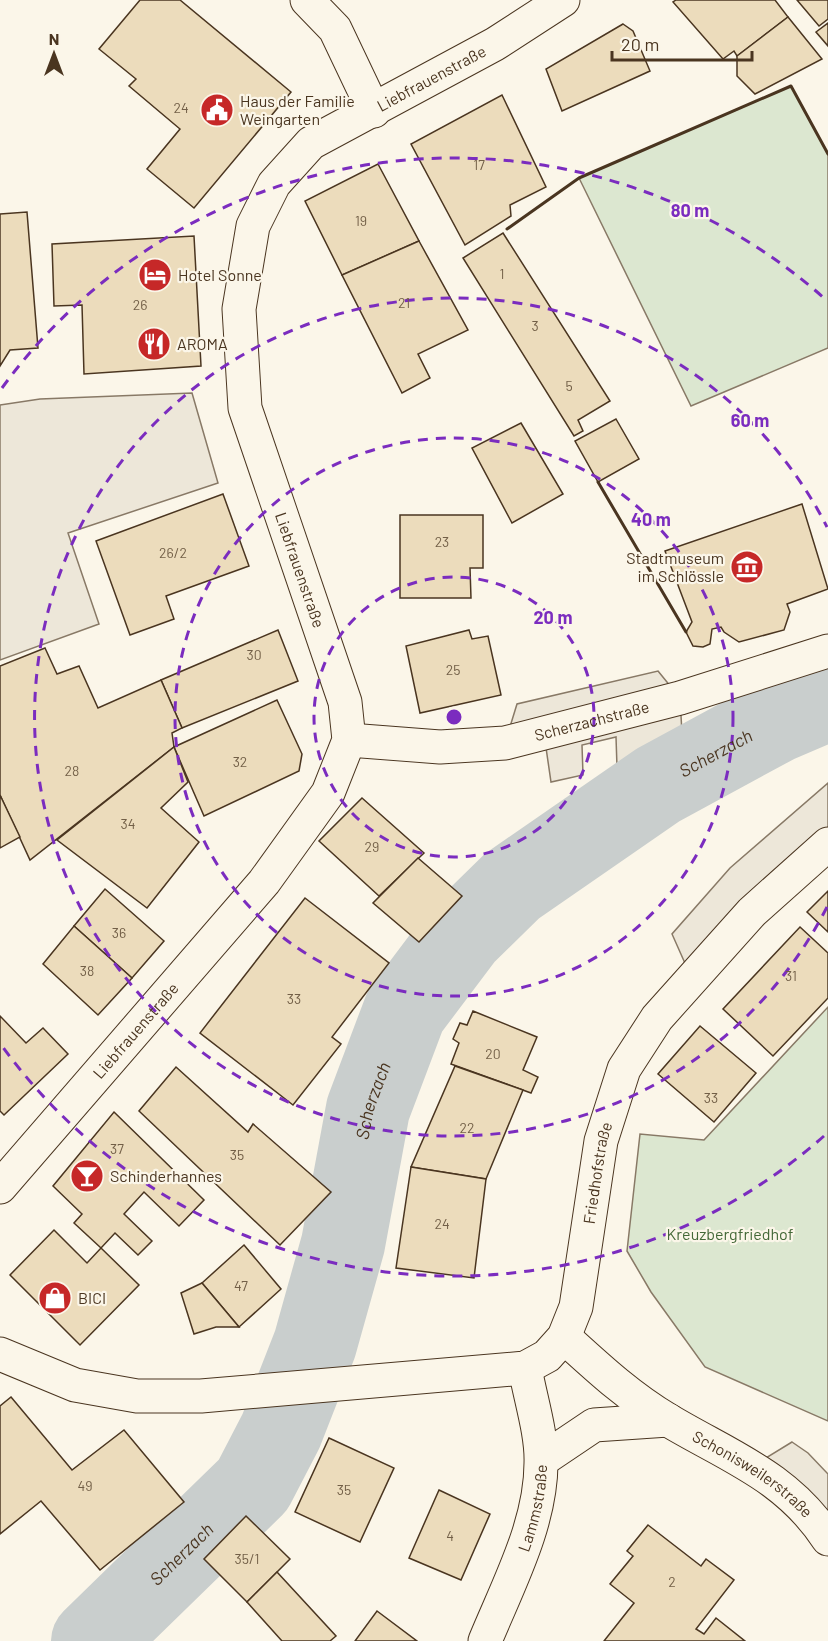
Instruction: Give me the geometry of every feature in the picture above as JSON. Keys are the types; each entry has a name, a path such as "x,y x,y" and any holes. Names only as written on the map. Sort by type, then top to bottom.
{"street":[{"path":"308,0 335,29 374,111"},
{"name":"Liebfrauenstraße","path":"0,1187 264,882 365,741 345,702 244,408 239,309 253,226 274,184 312,142 374,111 495,44 563,0"},
{"name":"Scherzachstraße","path":"365,741 440,747 505,744 680,698 828,651"},
{"name":"Friedhofstraße","path":"0,1354 75,1385 137,1396 201,1396 525,1368 547,1356 564,1337 576,1307 601,1141 624,1069 657,1018 752,912 828,844"},
{"name":"Schonisweilerstraße","path":"564,1337 622,1389 668,1420 753,1466 785,1490 820,1527 828,1539"},
{"name":"Lammstraße","path":"485,1641 521,1553 540,1495 542,1460 525,1368"},
{"path":"542,1460 594,1425 668,1420"}],"green space":[{"path":"791,86 828,154 828,348 691,406 579,178"},
{"name":"Kreuzbergfriedhof","path":"828,1007 828,1421 705,1367 651,1292 627,1251 640,1134 704,1140"}],"shaded area":[{"path":"192,393 218,483 68,533 99,624 0,660 0,405 40,399"},
{"path":"658,671 680,698 683,751 617,767 616,737 582,745 583,775 551,782 544,734 505,743 517,704"},
{"path":"828,783 828,844 692,979 672,934 730,868"},
{"path":"792,1442 808,1453 828,1474 828,1539 753,1466"}],"building":[{"name":"Haus der Familie Weingarten","path":"140,0 180,0 291,92 194,208 147,169 180,129 129,86 136,79 99,49"},
{"path":"676,0 775,0 788,17 737,56 734,51 723,59 673,2"},
{"path":"797,0 828,0 828,19 819,26"},
{"path":"788,17 822,59 755,94 737,76 737,56"},
{"path":"828,23 828,46 816,32"},
{"path":"623,24 633,31 650,71 562,111 546,69"},
{"path":"502,95 546,187 510,205 511,216 465,245 411,144"},
{"path":"378,164 419,241 342,275 305,201"},
{"path":"27,212 38,348 10,350 0,366 0,214"},
{"path":"503,233 610,401 578,420 583,431 574,436 463,258"},
{"path":"194,236 201,366 84,374 82,305 54,306 52,244"},
{"path":"419,241 468,330 418,354 430,378 402,393 342,275"},
{"path":"616,419 639,459 598,482 575,441"},
{"path":"521,423 563,494 512,523 472,448"},
{"path":"223,494 249,566 166,596 174,619 130,635 96,541"},
{"name":"Stadtmuseum im Schlössle","path":"802,504 828,589 787,604 790,612 784,630 739,642 724,632 721,627 712,629 710,644 703,647 693,646 686,632 692,622 665,551"},
{"path":"400,515 483,515 483,568 470,568 471,598 400,598"},
{"path":"278,630 298,681 182,728 161,680"},
{"path":"469,630 472,639 488,636 501,695 420,713 406,646"},
{"path":"45,648 57,674 79,666 98,708 161,680 182,728 172,733 174,747 30,860 0,795 0,666"},
{"path":"277,700 302,754 299,771 204,816 174,747"},
{"path":"174,747 188,782 161,808 199,842 147,908 57,840"},
{"path":"0,795 20,837 0,848"},
{"path":"362,798 424,853 379,896 319,841"},
{"path":"418,858 462,896 419,942 373,903"},
{"path":"105,889 164,941 132,978 74,926"},
{"path":"828,891 828,932 807,912"},
{"path":"305,898 389,963 332,1037 341,1044 293,1105 200,1033"},
{"path":"74,926 132,978 98,1015 43,964"},
{"path":"800,927 828,953 828,998 773,1056 723,1009"},
{"path":"473,1011 537,1037 523,1070 538,1077 531,1093 451,1064 459,1043 453,1039 460,1023 467,1025"},
{"path":"0,1016 26,1043 43,1028 68,1054 4,1115 0,1111"},
{"path":"700,1026 756,1073 714,1122 658,1074"},
{"path":"455,1066 523,1090 486,1179 411,1167"},
{"path":"176,1067 248,1132 253,1124 331,1192 280,1245 139,1111"},
{"path":"114,1112 204,1200 179,1226 144,1192 124,1214 152,1241 138,1255 115,1233 101,1248 74,1223 82,1214 53,1186"},
{"path":"411,1167 486,1179 474,1278 396,1268"},
{"path":"54,1230 87,1263 101,1248 139,1285 80,1345 10,1275"},
{"path":"244,1245 281,1289 239,1327 202,1283"},
{"path":"202,1283 239,1327 216,1327 194,1334 181,1293"},
{"path":"11,1397 72,1470 124,1430 184,1502 100,1570 41,1501 0,1534 0,1406"},
{"path":"329,1438 394,1468 360,1542 295,1512"},
{"path":"439,1490 490,1514 461,1580 409,1558"},
{"path":"246,1516 290,1559 247,1602 204,1559"},
{"path":"648,1525 701,1566 706,1559 734,1580 696,1629 704,1634 716,1618 745,1641 604,1641 634,1603 610,1584 633,1556 627,1551"},
{"path":"277,1572 336,1636 330,1641 282,1641 247,1602"},
{"path":"377,1611 417,1641 355,1641"}],"waterway":[{"name":"Scherzach","path":"93,1641 253,1485 281,1431 315,1344 343,1244 368,1109 405,1011 463,934 512,886 658,785 776,721 828,699"}],"wall":[{"path":"507,229 579,178 791,86 828,154"},
{"path":"598,482 686,632"}],"place":[{"name":"Haus der Familie Weingarten","path":"217,110"},
{"name":"Hotel Sonne","path":"155,275"},
{"name":"AROMA","path":"154,344"},
{"name":"Stadtmuseum im Schlössle","path":"747,567"},
{"name":"Schinderhannes","path":"87,1176"},
{"name":"BICI","path":"55,1298"}]}
